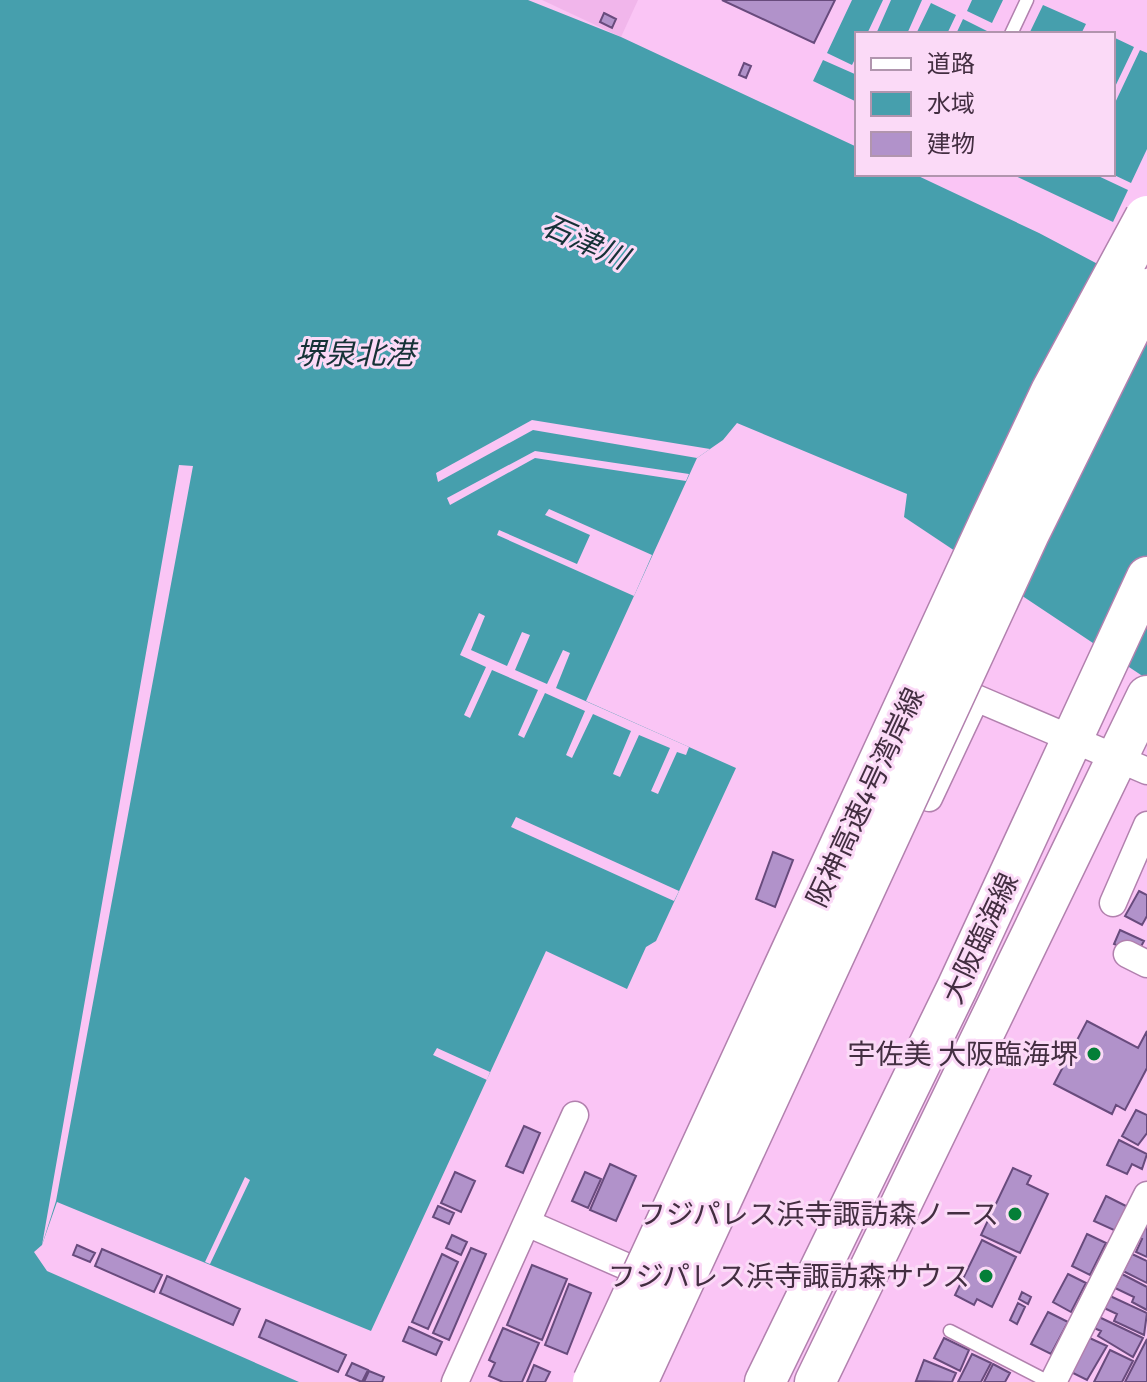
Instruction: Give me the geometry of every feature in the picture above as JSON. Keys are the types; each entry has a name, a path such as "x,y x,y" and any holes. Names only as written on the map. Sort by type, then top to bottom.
{"highway":[{"name":"阪神高速4号湾岸線","path":"595,1382 1003,497 1053,392 1147,218"},
{"name":"阪神高速4号湾岸線","path":"635,1382 1027,533 1147,291"}],"main road":[{"name":"大阪臨海線","path":"765,1382 957,988 1147,577"},
{"name":"大阪臨海線","path":"815,1382 1132,764 1147,696"}],"street":[{"path":"658,1382 976,698 1132,764"},
{"path":"1113,903 1147,825"},
{"path":"455,1382 575,1115"},
{"path":"1051,1382 1146,1198"},
{"path":"527,1223 697,1298"}],"lane":[{"path":"1012,32 1027,0"},
{"path":"950,1331 1051,1382"}],"shaded area":[{"path":"542,0 638,0 621,37"}],"water":[{"name":"堺泉北港","path":"0,0 528,0 621,37 855,146 855,176 918,176 1039,233 1147,290 1147,679 904,517 907,494 737,423 723,440 697,458 586,701 736,768 656,941 646,947 627,989 546,951 371,1331 57,1202 42,1245 34,1252 47,1271 299,1382 0,1382"},
{"path":"852,0 883,0 868,32 855,32 855,59 852,65 827,53"},
{"path":"891,0 922,0 908,32 877,32"},
{"path":"972,0 1003,0 992,23 967,11"},
{"path":"931,3 956,15 948,32 917,32"},
{"path":"1043,5 1086,24 1082,32 1030,32"},
{"path":"963,19 989,32 957,32"},
{"path":"1115,38 1134,47 1115,87"},
{"path":"1140,50 1147,53 1147,149 1131,183 1115,175 1115,103"},
{"path":"823,60 855,74 855,101 813,81"},
{"path":"1015,176 1098,176 1128,190 1113,222"}],"pier":[{"path":"532,420 710,449 697,458 533,430 438,482 436,473"},
{"path":"535,451 689,474 686,481 535,458 450,505 447,498"},
{"path":"179,465 193,466 56,1201 42,1245"},
{"path":"549,509 652,555 634,596 497,535 499,530 577,564 590,535 545,515"},
{"path":"479,613 485,616 471,650 507,666 522,632 530,635 515,670 547,684 563,650 570,653 556,688 689,747 686,755 677,752 658,794 651,791 670,748 639,735 620,777 613,774 631,731 593,714 572,758 566,755 585,711 545,693 524,738 518,735 538,690 492,670 470,718 464,715 486,667 460,655"},
{"path":"516,817 679,891 674,901 511,827"},
{"path":"437,1048 490,1072 487,1080 433,1055"},
{"path":"245,1177 250,1180 210,1264 205,1262"}],"building":[{"path":"722,0 835,0 814,43"},
{"path":"604,13 616,19 612,28 600,22"},
{"path":"744,63 751,66 746,78 739,75"},
{"path":"773,852 793,860 775,907 756,899"},
{"path":"1139,891 1147,895 1147,916 1142,925 1125,916"},
{"path":"1120,930 1144,941 1137,954 1114,944"},
{"path":"1087,1021 1138,1048 1147,1031 1147,1068 1125,1110 1116,1105 1112,1114 1054,1084"},
{"path":"1136,1110 1147,1115 1147,1133 1138,1145 1122,1136"},
{"path":"524,1126 540,1133 523,1173 506,1166"},
{"path":"1119,1140 1147,1154 1142,1169 1132,1164 1127,1174 1107,1165"},
{"path":"610,1164 636,1176 616,1221 590,1210"},
{"name":"フジパレス浜寺諏訪森ノース","path":"1013,1168 1031,1176 1027,1184 1048,1194 1020,1253 981,1235"},
{"path":"455,1172 475,1181 461,1212 441,1203"},
{"path":"585,1172 601,1179 588,1208 572,1201"},
{"path":"1106,1196 1128,1207 1116,1231 1094,1221"},
{"path":"438,1206 454,1213 449,1224 433,1217"},
{"path":"1147,1216 1147,1257 1136,1252 1142,1239 1136,1236"},
{"path":"1087,1234 1106,1243 1090,1275 1072,1266"},
{"path":"452,1235 467,1242 461,1255 446,1248"},
{"name":"フジパレス浜寺諏訪森サウス","path":"982,1240 1016,1257 992,1307 977,1299 974,1305 955,1295"},
{"path":"77,1245 95,1253 90,1262 73,1255"},
{"path":"471,1248 486,1254 449,1340 433,1333"},
{"path":"102,1249 162,1275 154,1292 95,1266"},
{"path":"442,1254 458,1262 428,1329 412,1322"},
{"path":"1132,1254 1147,1261 1147,1283 1123,1271"},
{"path":"532,1265 567,1279 542,1340 507,1325"},
{"path":"1068,1274 1086,1283 1071,1312 1053,1302"},
{"path":"1122,1274 1147,1287 1147,1310 1132,1302 1134,1297 1115,1288"},
{"path":"167,1276 240,1309 233,1325 160,1293"},
{"path":"569,1284 591,1293 567,1354 545,1345"},
{"path":"1022,1292 1031,1297 1028,1304 1019,1299"},
{"path":"1110,1296 1147,1313 1144,1335 1114,1321 1117,1314 1104,1308"},
{"path":"1018,1303 1025,1307 1017,1324 1010,1320"},
{"path":"1048,1312 1068,1322 1051,1354 1031,1344"},
{"path":"1099,1317 1143,1338 1133,1357 1098,1336 1101,1331 1094,1328"},
{"path":"266,1320 346,1355 338,1372 259,1337"},
{"path":"409,1327 442,1342 436,1355 403,1341"},
{"path":"503,1328 539,1343 522,1382 503,1382 489,1376 495,1363 489,1360"},
{"path":"1083,1335 1107,1346 1087,1380 1069,1371"},
{"path":"944,1338 969,1350 960,1371 934,1358"},
{"path":"1147,1339 1147,1382 1125,1382"},
{"path":"1110,1350 1133,1361 1122,1382 1094,1382"},
{"path":"972,1354 991,1363 981,1382 958,1382"},
{"path":"924,1360 956,1373 952,1382 916,1381"},
{"path":"352,1363 368,1370 362,1382 346,1375"},
{"path":"993,1364 1010,1373 1005,1382 984,1382"},
{"path":"534,1365 550,1372 545,1382 527,1382"},
{"path":"369,1371 384,1377 382,1382 364,1382"}],"place":[{"name":"宇佐美 大阪臨海堺","path":"1094,1054"},
{"name":"フジパレス浜寺諏訪森ノース","path":"1015,1214"},
{"name":"フジパレス浜寺諏訪森サウス","path":"986,1276"}],"water label":[{"name":"石津川","path":"585,242"}]}
